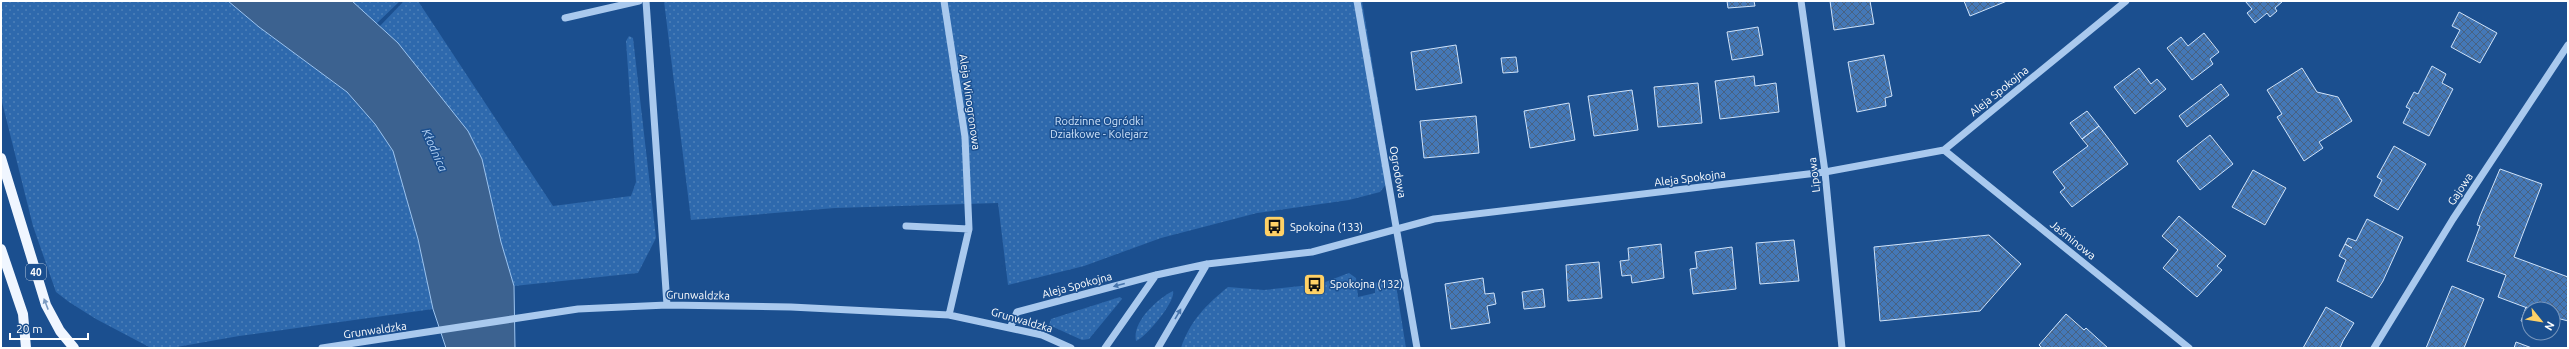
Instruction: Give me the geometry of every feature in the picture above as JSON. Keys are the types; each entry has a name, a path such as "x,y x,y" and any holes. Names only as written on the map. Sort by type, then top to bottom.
{"main road":[{"name":"40","path":"1,158 46,305 60,331 74,348"},
{"name":"40","path":"1,249 23,314 26,348"}],"street":[{"path":"565,18 639,1"},
{"path":"646,1 667,305"},
{"name":"Aleja Winogronowa","path":"944,1 965,137 969,230 949,315"},
{"name":"Ogrodowa","path":"1357,1 1417,348"},
{"name":"Lipowa","path":"1801,1 1825,172 1842,348"},
{"name":"Aleja Spokojna","path":"1011,326 1017,312 1156,275 1206,264 1312,252 1434,219 1825,172 1944,150 2126,1"},
{"name":"Gajowa","path":"2374,348 2453,219 2568,45"},
{"name":"Jaśminowa","path":"1944,150 2189,348"},
{"path":"906,226 969,230"},
{"path":"1158,348 1206,264"},
{"path":"1105,348 1156,275"},
{"name":"Grunwaldzka","path":"322,348 408,336 578,308 667,305 791,307 949,315 1011,326 1042,335 1071,348"}],"green space":[{"path":"1,1 228,1 259,27 347,92 375,124 393,151 418,239 433,309 239,336 171,348 151,348 96,319 69,302 56,292 33,226 1,98"},
{"path":"352,1 400,1 376,24"},
{"path":"404,1 418,1 553,206 631,196 636,182 626,41 629,36 633,38 656,238 638,273 514,286 501,242 482,159 468,131 379,27"},
{"name":"Rodzinne Ogródki Działkowe - Kolejarz","path":"664,1 1362,1 1391,178 1380,192 1349,200 1257,213 1161,238 1084,266 1008,285 998,203 835,208 691,220"},
{"path":"1349,273 1356,278 1358,297 1375,293 1375,283 1395,279 1406,348 1181,348 1189,330 1200,314 1228,287 1264,290 1320,284"},
{"path":"1173,291 1173,296 1166,310 1153,326 1136,341 1138,326 1147,312 1153,305"},
{"path":"1120,297 1122,299 1089,339 1082,340 1049,325 1051,319"}],"water":[{"name":"Kłodnica","path":"228,1 352,1 398,43 468,131 482,159 501,242 514,286 515,348 446,348 433,309 418,239 393,151 375,124 347,92 259,27"}],"building":[{"path":"1727,1 1754,1 1755,6 1728,8"},
{"path":"1830,1 1870,1 1874,24 1834,30"},
{"path":"1964,1 2007,1 1970,16"},
{"path":"2245,1 2283,1 2275,8 2277,11 2270,17 2267,13 2255,23 2247,13 2252,9"},
{"path":"2459,12 2497,33 2480,63 2451,47 2460,30 2452,26"},
{"path":"1758,27 1763,55 1732,60 1727,32"},
{"path":"2204,33 2219,52 2210,59 2213,64 2192,80 2167,48 2181,37 2188,46"},
{"path":"1456,45 1462,83 1416,90 1411,52"},
{"path":"1884,55 1892,96 1885,98 1886,106 1857,112 1848,62"},
{"path":"1516,57 1518,72 1503,73 1501,58"},
{"path":"2432,66 2446,74 2442,83 2453,89 2429,136 2403,123 2410,109 2406,107 2414,92 2418,94"},
{"path":"2139,68 2151,84 2157,79 2166,89 2135,114 2114,87"},
{"path":"2302,68 2317,92 2338,97 2352,121 2319,142 2323,148 2304,161 2277,117 2282,114 2267,90"},
{"path":"1754,76 1755,86 1776,83 1779,112 1720,119 1715,81"},
{"path":"1698,83 1702,123 1658,127 1654,87"},
{"path":"2221,84 2229,95 2187,127 2179,116"},
{"path":"1632,90 1638,130 1594,136 1588,96"},
{"path":"1569,103 1575,140 1530,148 1524,111"},
{"path":"2087,111 2099,126 2082,139 2070,123"},
{"path":"1476,116 1479,153 1424,158 1420,121"},
{"path":"2099,126 2128,164 2072,207 2060,192 2065,188 2053,172 2088,146 2082,139"},
{"path":"2210,135 2233,164 2200,190 2177,161"},
{"path":"2394,146 2426,164 2398,210 2374,196 2382,180 2377,177"},
{"path":"2500,169 2542,184 2514,257 2568,277 2568,321 2561,319 2561,301 2521,301 2521,306 2498,297 2506,275 2467,261 2480,226 2477,225"},
{"path":"2253,170 2286,188 2265,225 2232,207"},
{"path":"2179,216 2226,256 2217,266 2222,270 2197,297 2163,268 2178,250 2162,236"},
{"path":"2367,219 2403,237 2383,281 2372,298 2337,281 2346,260 2339,256 2348,238 2356,241"},
{"path":"1989,235 2021,264 1980,311 1880,321 1874,247"},
{"path":"1794,240 1799,281 1760,284 1756,243"},
{"path":"1661,244 1664,278 1632,283 1631,275 1622,276 1620,261 1629,260 1628,248"},
{"path":"1732,247 1736,289 1693,294 1690,269 1697,268 1695,252"},
{"path":"1599,262 1602,298 1568,301 1566,265"},
{"path":"1483,278 1485,294 1494,293 1496,304 1487,306 1490,323 1451,329 1445,284"},
{"path":"2452,286 2484,299 2464,348 2426,348"},
{"path":"1543,289 1545,307 1524,309 1522,292"},
{"path":"2326,307 2354,323 2340,348 2303,348"},
{"path":"2066,314 2084,330 2086,328 2108,348 2042,348 2039,345"},
{"path":"2516,342 2532,348 2514,348"}],"place":[{"name":"Spokojna (133)","path":"1274,227"},
{"name":"Spokojna (132)","path":"1314,284"}]}
